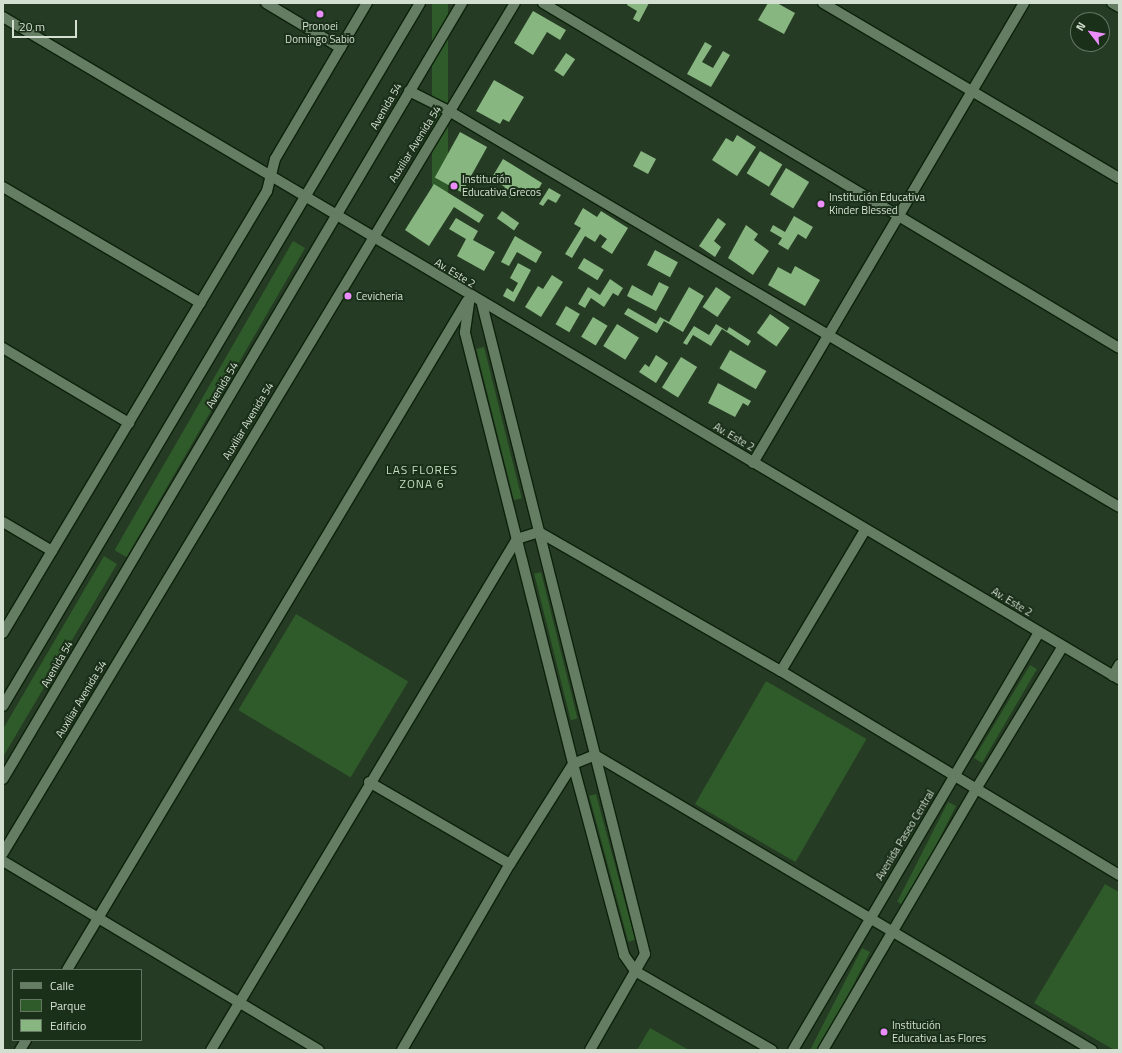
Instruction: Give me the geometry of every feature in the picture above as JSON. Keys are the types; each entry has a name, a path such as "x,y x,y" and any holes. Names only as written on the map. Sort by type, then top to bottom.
{"street":[{"path":"266,3 341,48"},
{"path":"3,633 267,191 275,159 367,3"},
{"name":"Avenida 54","path":"3,706 307,197 420,3"},
{"name":"Avenida 54","path":"3,779 408,91 462,3"},
{"name":"Auxiliar Avenida 54","path":"3,853 372,237 515,3"},
{"path":"543,3 1119,348"},
{"path":"822,3 1119,178"},
{"path":"753,462 829,337 971,91 1024,3"},
{"path":"1112,3 1119,7"},
{"name":"Av. Este 2","path":"3,17 307,197 482,304 753,462 1116,678"},
{"path":"408,91 449,112 1119,507"},
{"path":"3,187 201,303"},
{"path":"470,296 465,333 573,764 624,955 635,971 772,1050"},
{"path":"68,969 470,296"},
{"path":"482,304 645,954 590,1050"},
{"path":"3,348 129,423"},
{"path":"3,522 52,551"},
{"path":"781,671 865,530"},
{"path":"211,1050 369,782 517,539 539,532 781,671 1119,875"},
{"name":"Avenida Paseo Central","path":"793,1050 1039,632"},
{"path":"823,1050 976,789 1063,646"},
{"path":"1116,678 1119,666"},
{"path":"402,1050 510,864 573,764 595,755"},
{"path":"595,755 871,917 1092,1050"},
{"path":"369,782 510,864"},
{"path":"3,861 319,1050"},
{"path":"20,1050 25,1041"}],"green space":[{"path":"432,3 448,3 448,194 432,194"},
{"path":"293,241 305,248 127,557 115,550"},
{"path":"484,347 522,498 514,500 476,349"},
{"path":"104,556 117,564 3,757 3,729"},
{"path":"541,572 578,719 571,720 534,574"},
{"path":"296,614 408,681 351,777 238,710"},
{"path":"1030,665 1037,669 982,763 974,758"},
{"path":"766,681 866,739 795,862 695,804"},
{"path":"596,794 635,940 628,942 589,796"},
{"path":"948,802 956,806 905,906 897,902"},
{"path":"1105,884 1119,892 1119,1050 1114,1050 1034,1003"},
{"path":"862,948 870,952 820,1050 810,1050"},
{"path":"650,1028 689,1050 637,1050"}],"building":[{"path":"628,3 649,3 639,22 633,19 637,11 627,5"},
{"path":"768,3 777,3 795,13 784,34 758,20"},
{"path":"533,11 566,30 560,40 547,32 533,55 514,43"},
{"path":"705,42 712,46 702,62 713,68 723,51 730,55 711,87 687,74"},
{"path":"566,53 575,59 563,77 554,70"},
{"path":"494,80 524,97 509,122 503,119 500,124 476,111"},
{"path":"460,132 487,147 462,193 435,177"},
{"path":"737,135 756,147 737,176 712,160 726,138 733,142"},
{"path":"641,151 656,159 648,174 633,166"},
{"path":"760,151 782,164 769,187 747,173"},
{"path":"503,159 542,183 534,197 517,187 510,198 501,193 505,187 491,179"},
{"path":"786,168 809,182 793,208 770,195"},
{"path":"434,184 484,215 479,223 454,207 429,246 405,230"},
{"path":"549,188 561,195 556,203 548,199 543,206 539,204"},
{"path":"583,208 597,217 601,211 628,228 612,254 601,247 607,239 600,234 595,242 585,236 572,258 565,254 581,228 574,224"},
{"path":"502,211 519,223 514,230 497,218"},
{"path":"794,216 813,227 806,239 798,234 788,250 778,244 782,238 770,231 773,225 785,232"},
{"path":"456,218 478,231 473,240 495,252 484,271 457,256 466,239 449,229"},
{"path":"718,218 726,224 714,241 721,247 715,257 699,246"},
{"path":"746,225 758,234 754,240 769,251 753,275 728,258"},
{"path":"515,236 542,252 536,263 517,252 509,266 501,262"},
{"path":"655,250 678,262 670,277 647,265"},
{"path":"584,258 604,270 598,280 578,268"},
{"path":"518,263 531,270 514,302 503,296 507,288 513,292 518,283 510,278"},
{"path":"795,266 820,280 805,306 768,285 778,267 791,274"},
{"path":"552,275 563,282 541,317 525,307 538,286 543,289"},
{"path":"610,279 623,288 618,296 613,293 604,307 591,298 585,308 578,304 588,287 600,295"},
{"path":"659,282 669,287 656,311 627,296 632,285 652,296"},
{"path":"689,287 704,296 683,332 664,321 657,333 624,314 628,308 656,324 660,317 669,322"},
{"path":"716,287 731,297 718,317 703,307"},
{"path":"566,306 580,314 569,332 556,324"},
{"path":"770,314 790,328 776,347 757,333"},
{"path":"593,317 608,326 596,345 581,337"},
{"path":"617,324 639,338 625,360 603,346"},
{"path":"716,324 727,331 729,327 751,341 748,346 722,329 711,346 693,335 687,345 683,343 694,326 709,335"},
{"path":"730,350 766,371 756,389 720,368"},
{"path":"656,355 668,363 656,383 639,372 645,364 649,367"},
{"path":"681,357 697,367 678,398 662,388"},
{"path":"718,383 751,401 748,406 743,403 735,417 708,403"}],"place":[{"name":"Pronoei Domingo Sabio","path":"320,14"},
{"name":"Institución Educativa Grecos","path":"454,186"},
{"name":"Institución Educativa Kinder Blessed","path":"821,204"},
{"name":"Cevicheria","path":"348,296"},
{"name":"Institución Educativa Las Flores","path":"884,1032"}],"district":[{"name":"LAS FLORES ZONA 6","path":"422,477"}]}
